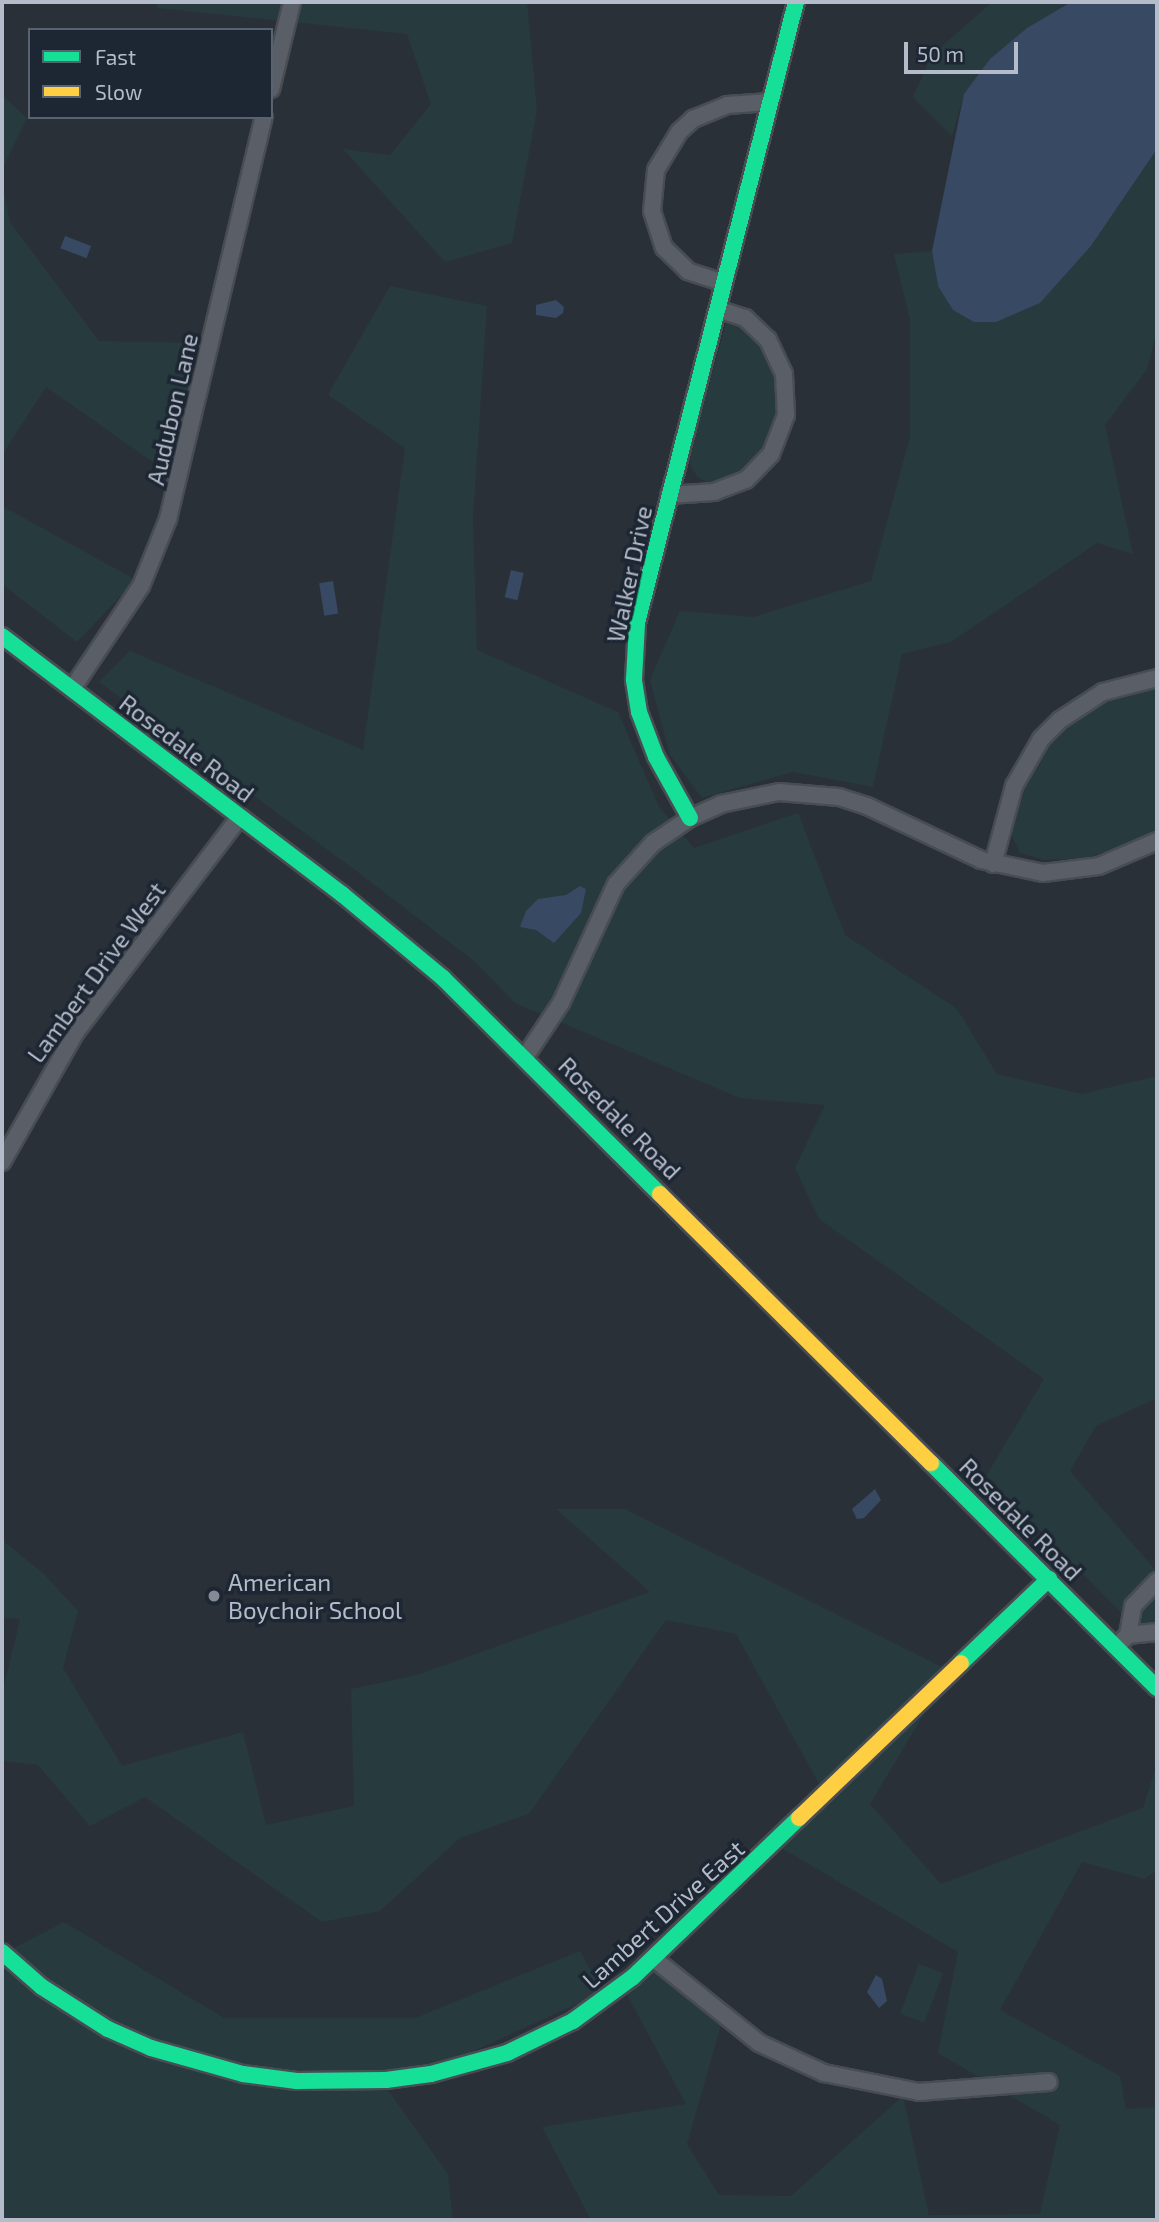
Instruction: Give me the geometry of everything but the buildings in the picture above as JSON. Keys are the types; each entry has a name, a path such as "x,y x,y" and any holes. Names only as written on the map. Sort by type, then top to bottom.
{"street":[{"path":"273,81 292,2"},
{"name":"Walker Drive","path":"690,818 647,737 634,679 637,623 796,2"},
{"path":"724,283 688,271 664,248 652,212 656,170 679,132 693,119 727,105 770,102"},
{"name":"Audubon Lane","path":"72,689 141,586 168,519 264,119"},
{"name":"Walker Drive","path":"669,495 714,492 746,480 771,454 786,415 784,374 768,340 745,318 717,309"},
{"name":"Rosedale Road","path":"2,636 406,946 525,1057 1049,1579 1122,1641 1157,1688"},
{"path":"993,864 1013,786 1041,739 1070,712 1103,692 1157,678"},
{"path":"525,1057 561,1003 616,884 653,843 690,818 750,796 779,792 829,796 867,806 993,864 1043,873 1073,871 1128,856 1157,841"},
{"name":"Lambert Drive West","path":"2,1162 76,1031 240,817"},
{"name":"Lambert Drive East","path":"2,1952 43,1987 96,2022 151,2048 243,2074 296,2081 386,2080 472,2065 541,2038 604,2000 653,1958 1049,1579"},
{"path":"1122,1641 1133,1606 1157,1581"},
{"path":"1122,1641 1157,1632"},
{"path":"653,1958 749,2036 824,2073 919,2092 1049,2082"}],"green space":[{"path":"156,2 527,2 537,110 512,243 445,262 343,149 390,155 431,104 407,34 157,8"},
{"path":"992,2 1071,2 1027,28 964,94 952,136 913,97 932,55"},
{"path":"2,95 27,118 2,170"},
{"path":"1157,149 1157,331 1147,369 1105,425 1133,554 1097,543 951,642 902,654 873,787 793,772 702,798 670,755 650,680 680,611 753,617 871,581 910,437 910,320 894,254 932,251 938,286 1040,303 1091,246"},
{"path":"2,183 10,222 99,341 202,343 199,405 180,481 46,387 2,455"},
{"path":"390,286 487,306 473,519 477,650 618,712 659,807 694,848 798,813 845,935 957,1009 997,1074 1082,1094 1157,1076 1157,1398 1096,1426 1070,1471 1157,1572 1157,1649 986,1476 1044,1379 819,1219 795,1168 825,1105 740,1098 515,1003 474,961 99,682 130,651 363,750 405,448 328,395"},
{"path":"726,323 754,331 777,369 779,417 771,440 753,463 730,481 711,484 697,477 690,464 691,449"},
{"path":"2,481 4,507 136,580 77,642 2,584"},
{"path":"1157,685 1157,834 1087,858 1045,860 1020,853 1010,832 1018,799 1053,738 1094,705"},
{"path":"556,1509 625,1509 956,1674 924,1714 870,1804 941,1884 1143,1808 1157,1764 1157,1870 1145,1879 1082,1862 1000,2010 1120,2076 1126,2109 1157,2107 1157,2220 591,2220 542,2127 686,2104 619,1980 649,1957 721,2025 687,2144 719,2195 791,2196 903,2096 929,2215 1040,2214 1060,2125 938,2053 958,1952 780,1847 828,1800 736,1634 666,1620 529,1814 460,1838 380,1911 322,1922 145,1797 90,1826 38,1765 2,1761 2,1694 20,1619 2,1618 2,1540 44,1574 78,1611 63,1668 122,1766 243,1732 266,1825 354,1806 351,1689 417,1675 650,1592"},
{"path":"64,1922 224,2018 415,2018 580,1951 603,1992 388,2090 448,2174 453,2220 2,2220 2,1954"},
{"path":"919,1964 943,1973 924,2023 900,2013"}],"water":[{"path":"1071,2 1157,4 1157,149 1091,246 1040,303 996,322 974,322 953,310 938,286 932,251 964,94 990,59 1027,28"},
{"path":"65,236 91,246 86,258 60,248"},
{"path":"556,300 564,307 563,313 556,318 536,315 536,305"},
{"path":"511,570 524,573 517,600 505,597"},
{"path":"333,581 338,614 324,616 319,583"},
{"path":"580,886 586,889 581,913 554,943 536,930 520,927 526,911 538,899 566,895"},
{"path":"875,1489 881,1500 864,1518 857,1519 852,1509"},
{"path":"876,1975 882,1979 887,2001 879,2008 867,1992"}],"traffic: fast":[{"path":"690,818 656,757 639,712 634,679 637,623 796,2"},
{"path":"2,636 343,895 443,978 660,1194"},
{"path":"931,1463 1157,1688"},
{"path":"961,1663 1049,1579"},
{"path":"2,1952 42,1987 108,2029 151,2048 243,2074 297,2081 386,2080 431,2074 507,2053 573,2021 633,1977 799,1818"}],"traffic: slow":[{"path":"660,1194 931,1463"},
{"path":"799,1818 961,1663"}],"place":[{"name":"American Boychoir School","path":"214,1596"}]}
